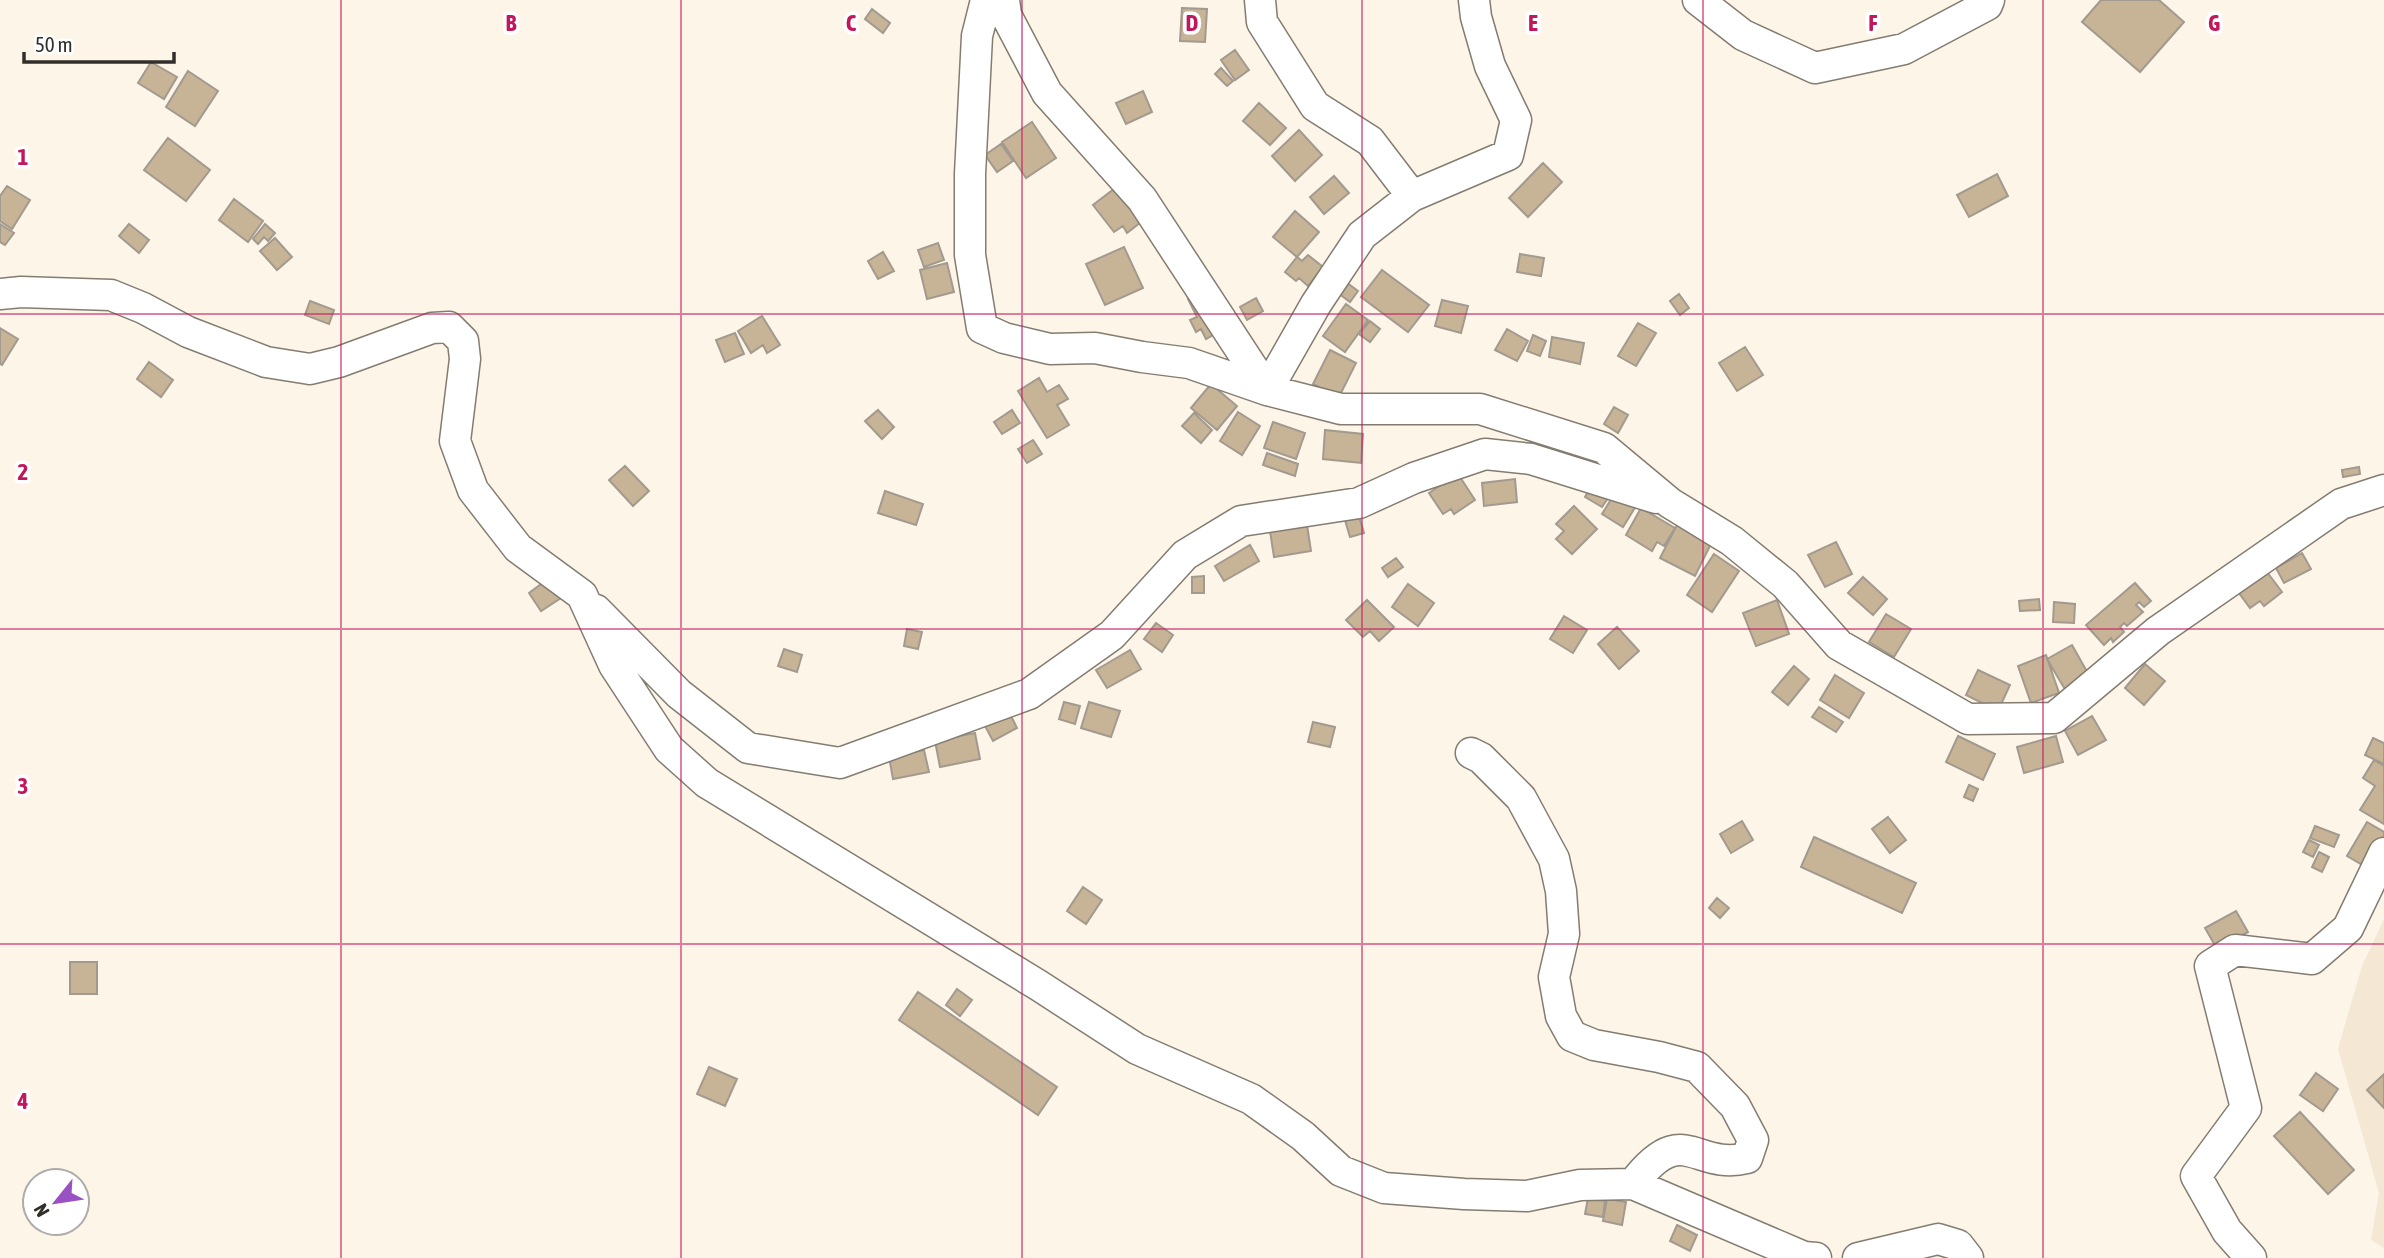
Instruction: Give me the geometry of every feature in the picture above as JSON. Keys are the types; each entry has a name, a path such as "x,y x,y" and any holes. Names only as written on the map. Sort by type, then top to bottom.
{"street":[{"path":"986,0 977,36 970,174 970,255 982,328 1004,338 1050,349 1095,348 1189,363 1267,390 1341,409 1480,410 1604,448 1670,503 1732,541 1785,584 1839,645 1968,719 2054,718 2158,631 2341,504 2384,491"},
{"path":"1004,0 1006,15 1047,93 1142,199 1267,390"},
{"path":"1260,0 1262,22 1315,106 1370,141 1412,196"},
{"path":"1699,0 1743,35 1815,68 1904,49 1987,5 1989,0"},
{"path":"1267,390 1316,304 1362,235 1412,196 1508,155 1516,120 1490,66 1470,6"},
{"path":"0,294 21,292 111,295 144,308 188,332 266,362 310,369 339,362 432,328 449,327 463,341 465,359 456,441 473,490 518,548 582,596 680,694 748,748 839,763 1029,694 1112,635 1185,555 1241,521 1359,503 1414,478 1485,454 1531,459 1670,503"},
{"path":"582,596 614,665 669,749 707,783 1038,985 1137,1049 1251,1099 1303,1136 1340,1171 1384,1188 1464,1194 1527,1196 1580,1185 1633,1184 1804,1257 1816,1258"},
{"path":"1471,753 1480,758 1521,799 1554,859 1561,891 1564,934 1554,977 1561,1016 1572,1036 1594,1045 1697,1067 1735,1106 1753,1140 1747,1158 1734,1161 1689,1150 1664,1153 1646,1166 1633,1184"},
{"path":"2251,1258 2227,1231 2196,1176 2246,1108 2210,966 2235,950 2312,959 2348,928 2384,853"},
{"path":"1858,1258 1938,1239 1963,1251"}],"shaded area":[{"path":"2384,919 2384,1248 2371,1240 2379,1193 2338,1049 2362,966"}],"building":[{"path":"2101,0 2159,0 2184,22 2140,72 2082,22"},
{"path":"1182,8 1207,9 1205,42 1180,41"},
{"path":"872,9 890,23 883,33 865,19"},
{"path":"1235,50 1249,70 1235,80 1221,60"},
{"path":"151,62 177,77 164,99 138,83"},
{"path":"1221,68 1233,81 1227,86 1215,74"},
{"path":"188,71 218,91 195,126 166,107"},
{"path":"1143,91 1152,112 1126,124 1116,103"},
{"path":"1259,103 1286,128 1270,145 1243,121"},
{"path":"1032,122 1056,158 1026,178 1002,142"},
{"path":"1299,130 1322,155 1295,181 1272,156"},
{"path":"168,138 210,170 186,201 144,170"},
{"path":"1001,144 1013,161 997,172 985,155"},
{"path":"1543,163 1562,182 1528,217 1509,198"},
{"path":"1997,174 2008,196 1969,217 1957,195"},
{"path":"1334,176 1349,193 1324,214 1310,197"},
{"path":"7,186 30,200 12,229 0,221 0,196"},
{"path":"1114,189 1141,222 1127,233 1123,226 1114,232 1093,205"},
{"path":"234,199 263,221 248,242 219,220"},
{"path":"1295,211 1319,232 1297,257 1273,237"},
{"path":"0,224 14,233 5,245 0,242"},
{"path":"129,224 149,240 139,253 119,236"},
{"path":"265,224 275,233 268,241 264,237 258,244 253,239"},
{"path":"275,238 292,257 277,270 260,251"},
{"path":"938,243 944,260 924,267 918,250"},
{"path":"1124,247 1143,288 1105,305 1086,264"},
{"path":"883,252 894,271 878,279 868,261"},
{"path":"1520,254 1544,258 1541,276 1517,272"},
{"path":"1308,255 1323,267 1308,286 1299,278 1296,281 1285,272 1297,257 1302,261"},
{"path":"947,263 954,292 927,299 920,270"},
{"path":"1382,270 1429,305 1408,332 1361,297"},
{"path":"1346,282 1358,291 1350,302 1337,292"},
{"path":"1198,293 1218,332 1206,339 1201,329 1196,332 1190,320 1197,317 1188,299"},
{"path":"1679,294 1689,308 1680,315 1670,301"},
{"path":"1256,298 1263,311 1247,320 1240,307"},
{"path":"1442,300 1468,306 1461,333 1435,326"},
{"path":"310,301 334,310 329,324 305,315"},
{"path":"1346,304 1368,320 1345,352 1323,336"},
{"path":"762,316 780,345 767,353 763,345 751,353 738,331"},
{"path":"1370,321 1380,329 1370,342 1359,334"},
{"path":"1638,323 1656,333 1636,366 1618,356"},
{"path":"0,328 18,339 2,365 0,364"},
{"path":"1507,329 1528,341 1517,361 1495,350"},
{"path":"735,333 744,354 725,362 716,340"},
{"path":"1533,335 1546,341 1540,356 1527,351"},
{"path":"1552,337 1584,343 1580,364 1549,357"},
{"path":"1745,347 1763,375 1737,391 1719,363"},
{"path":"1330,350 1356,363 1339,397 1313,384"},
{"path":"149,362 173,380 161,397 137,379"},
{"path":"1039,378 1047,392 1059,385 1068,399 1057,405 1069,425 1047,438 1018,391"},
{"path":"1211,384 1237,406 1217,430 1191,408"},
{"path":"1614,407 1628,415 1618,433 1604,424"},
{"path":"878,410 894,427 882,439 865,421"},
{"path":"1012,410 1020,423 1002,434 994,422"},
{"path":"1238,412 1260,426 1242,455 1220,441"},
{"path":"1194,413 1212,430 1201,443 1182,426"},
{"path":"1273,422 1305,433 1296,459 1264,448"},
{"path":"1325,430 1363,434 1361,463 1323,459"},
{"path":"1033,440 1042,454 1027,463 1018,449"},
{"path":"1267,453 1298,464 1295,476 1263,465"},
{"path":"625,466 649,491 633,506 609,480"},
{"path":"2359,467 2360,474 2343,477 2342,470"},
{"path":"1458,474 1475,500 1454,514 1451,509 1443,514 1429,493"},
{"path":"1515,479 1517,502 1484,506 1482,483"},
{"path":"1593,483 1611,494 1602,507 1585,497"},
{"path":"885,491 923,504 916,525 878,513"},
{"path":"1615,493 1636,506 1623,527 1602,514"},
{"path":"1574,506 1597,529 1572,554 1556,539 1564,531 1556,524"},
{"path":"1641,508 1675,528 1664,546 1657,542 1652,551 1626,535"},
{"path":"1358,513 1364,533 1350,537 1344,517"},
{"path":"1307,525 1311,551 1274,557 1270,531"},
{"path":"1677,525 1711,544 1695,576 1660,558"},
{"path":"1836,542 1852,574 1825,587 1808,555"},
{"path":"1250,545 1259,561 1224,581 1215,566"},
{"path":"2302,553 2311,569 2284,583 2276,568"},
{"path":"1714,554 1739,571 1712,612 1687,595"},
{"path":"1396,558 1403,567 1388,577 1382,568"},
{"path":"2264,568 2282,592 2264,606 2260,601 2250,608 2236,589"},
{"path":"1204,576 1204,593 1192,593 1192,577"},
{"path":"1863,577 1887,599 1873,615 1848,593"},
{"path":"548,579 561,598 541,611 529,593"},
{"path":"2135,583 2151,601 2144,607 2139,602 2136,605 2143,612 2127,626 2124,623 2120,627 2124,632 2113,642 2111,638 2104,645 2086,625"},
{"path":"1408,584 1434,603 1418,626 1392,607"},
{"path":"2039,599 2040,610 2020,611 2019,601"},
{"path":"1367,600 1394,627 1379,641 1370,631 1363,637 1346,620"},
{"path":"1777,600 1789,634 1756,646 1743,613"},
{"path":"2054,602 2075,604 2074,623 2053,622"},
{"path":"1886,614 1911,629 1894,657 1869,642"},
{"path":"1564,616 1587,630 1573,653 1550,639"},
{"path":"1156,623 1173,635 1162,652 1144,639"},
{"path":"1617,627 1639,651 1619,669 1598,644"},
{"path":"907,629 922,632 918,649 904,646"},
{"path":"2072,645 2090,677 2066,691 2047,659"},
{"path":"784,649 802,655 797,672 778,666"},
{"path":"1130,650 1141,669 1107,688 1096,670"},
{"path":"2046,655 2059,693 2031,703 2018,666"},
{"path":"2145,664 2165,681 2144,705 2125,688"},
{"path":"1794,666 1809,679 1788,705 1772,692"},
{"path":"1978,670 2010,685 1998,711 1966,695"},
{"path":"1835,675 1864,693 1849,718 1820,700"},
{"path":"1064,702 1080,706 1075,724 1059,719"},
{"path":"1089,702 1120,711 1111,737 1081,728"},
{"path":"1819,707 1843,722 1836,732 1812,717"},
{"path":"1009,712 1017,728 993,741 985,726"},
{"path":"2092,716 2106,740 2078,755 2065,731"},
{"path":"1313,722 1335,727 1330,747 1308,742"},
{"path":"975,733 980,759 940,767 935,741"},
{"path":"1958,736 1995,754 1983,780 1946,762"},
{"path":"2056,736 2063,762 2024,773 2017,747"},
{"path":"2373,738 2384,743 2384,764 2365,755"},
{"path":"924,750 929,772 893,779 889,757"},
{"path":"2374,760 2384,766 2384,824 2360,810 2375,786 2363,778"},
{"path":"1969,785 1978,789 1973,801 1964,797"},
{"path":"1888,817 1906,840 1890,853 1872,829"},
{"path":"1742,821 1753,840 1731,853 1720,834"},
{"path":"2367,822 2384,832 2384,858 2376,873 2347,856"},
{"path":"2315,826 2339,835 2334,847 2310,838"},
{"path":"1814,837 1916,883 1902,913 1801,867"},
{"path":"2309,840 2319,845 2313,857 2303,852"},
{"path":"2319,852 2329,857 2322,872 2312,867"},
{"path":"1083,887 1102,900 1086,924 1067,911"},
{"path":"1717,898 1729,908 1720,918 1709,908"},
{"path":"2236,911 2248,932 2217,949 2205,928"},
{"path":"70,962 97,962 97,994 70,994"},
{"path":"957,989 972,1000 960,1016 946,1005"},
{"path":"918,992 1057,1087 1038,1115 899,1020"},
{"path":"709,1067 737,1079 725,1106 697,1094"},
{"path":"2316,1073 2338,1089 2323,1111 2300,1095"},
{"path":"2384,1074 2384,1108 2367,1090"},
{"path":"2300,1112 2354,1170 2328,1194 2274,1136"},
{"path":"1588,1198 1605,1201 1603,1217 1585,1214"},
{"path":"1607,1199 1626,1202 1622,1225 1603,1221"},
{"path":"1677,1225 1697,1235 1690,1251 1670,1241"}]}
